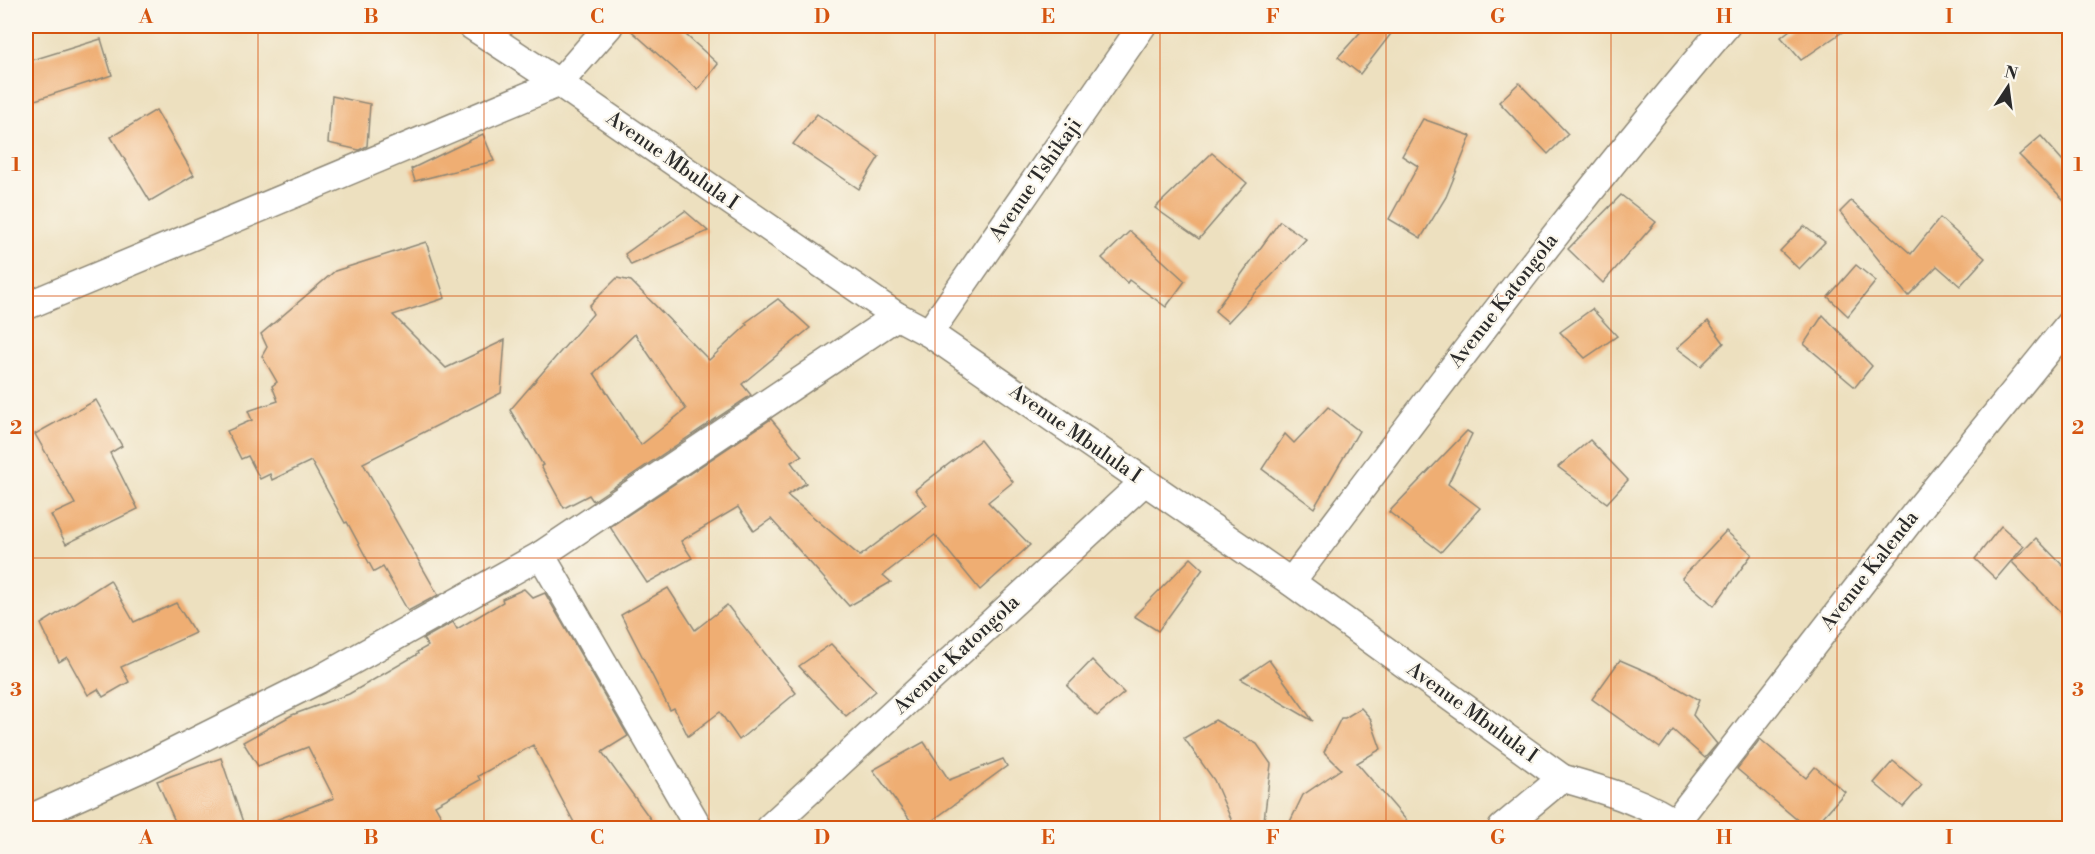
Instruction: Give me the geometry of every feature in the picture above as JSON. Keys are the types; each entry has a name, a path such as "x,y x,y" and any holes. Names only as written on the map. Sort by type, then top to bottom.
{"street":[{"name":"Avenue Mbulula I","path":"472,26 559,83 897,316 929,333 1291,582 1562,778 1649,807 1679,826"},
{"path":"26,306 559,83 609,26"},
{"name":"Avenue Tshikaji","path":"929,333 1142,26"},
{"name":"Avenue Katongola","path":"1291,582 1461,356 1601,176 1726,26"},
{"path":"26,820 142,768 318,680 541,555 897,316"},
{"name":"Avenue Kalenda","path":"1679,826 1914,514 2070,323"},
{"name":"Avenue Katongola","path":"769,828 1144,482"},
{"path":"541,555 699,828"},
{"path":"1502,828 1562,778"}],"building":[{"path":"626,26 676,26 718,64 698,90"},
{"path":"1366,26 1397,26 1360,74 1338,57"},
{"path":"1795,26 1851,26 1801,60 1781,37"},
{"path":"101,39 112,75 26,103 26,62"},
{"path":"1519,83 1568,134 1548,154 1499,102"},
{"path":"332,96 370,104 367,146 359,150 328,143"},
{"path":"156,110 194,175 150,201 111,137"},
{"path":"817,114 879,157 859,189 793,144"},
{"path":"1423,119 1471,136 1446,197 1421,238 1389,219 1418,166 1402,156"},
{"path":"483,134 494,161 415,181 411,169"},
{"path":"2041,136 2070,169 2070,206 2019,155"},
{"path":"1212,153 1247,183 1199,239 1155,208"},
{"path":"1621,195 1656,222 1603,283 1568,249"},
{"path":"1851,201 1911,254 1940,218 1985,258 1960,286 1937,266 1908,296 1840,212"},
{"path":"685,211 708,231 631,265 625,254"},
{"path":"1280,221 1306,239 1228,322 1215,311"},
{"path":"1804,226 1825,242 1799,269 1780,251"},
{"path":"1130,231 1185,281 1166,307 1129,280 1127,283 1102,258"},
{"path":"426,242 445,298 393,315 446,368 505,340 501,393 363,463 438,595 408,611 383,567 374,572 311,461 272,480 270,474 260,479 248,456 241,459 227,431 252,420 248,411 278,401 272,386 277,382 262,356 267,347 261,334 335,271"},
{"path":"1856,265 1876,281 1848,316 1828,297"},
{"path":"617,278 631,281 709,360 747,325 745,323 778,299 810,328 742,384 751,395 593,501 589,495 564,508 541,466 543,465 510,410 593,314 589,306","holes":["635,334 686,409 641,445 594,373"]},
{"path":"1592,309 1617,336 1585,358 1560,332"},
{"path":"1823,315 1872,366 1855,387 1804,344"},
{"path":"1708,321 1724,343 1701,366 1677,348"},
{"path":"96,400 122,446 110,453 138,509 66,544 51,515 75,504 35,434"},
{"path":"1328,407 1359,431 1314,508 1262,469 1285,434 1294,443"},
{"path":"771,419 802,456 791,462 806,483 787,495 860,556 927,505 915,490 980,440 1013,482 988,502 1030,545 980,590 935,535 883,575 891,582 849,606 771,519 754,531 738,507 681,541 692,558 647,583 610,527"},
{"path":"1467,431 1472,434 1448,484 1480,508 1441,552 1389,512"},
{"path":"1590,440 1628,480 1607,503 1558,467"},
{"path":"2001,526 2024,546 1996,579 1975,559"},
{"path":"1726,531 1752,554 1714,606 1682,578"},
{"path":"2036,538 2070,573 2070,622 2012,562"},
{"path":"1191,558 1203,569 1158,631 1134,616"},
{"path":"110,580 134,622 176,603 195,633 121,667 129,682 103,697 98,689 88,695 67,657 59,662 41,624"},
{"path":"668,588 695,630 727,605 796,693 739,740 720,712 688,736 674,708 670,710 621,615"},
{"path":"524,589 533,598 545,593 628,736 602,752 657,828 577,828 533,745 478,776 480,780 435,805 448,828 261,828 260,826 334,798 308,747 258,766 243,742 292,715 349,694 418,654 417,652 428,646 423,639 453,622 457,629 503,602 502,599"},
{"path":"831,644 876,691 846,716 799,666"},
{"path":"1092,660 1124,693 1097,716 1067,686"},
{"path":"1269,660 1313,721 1241,679"},
{"path":"1620,660 1657,676 1699,700 1693,715 1717,744 1705,758 1673,730 1660,748 1592,699"},
{"path":"1361,708 1370,718 1381,749 1357,763 1413,828 1287,828 1303,795 1341,769 1324,752 1341,718"},
{"path":"1215,720 1257,744 1271,764 1263,828 1235,828 1214,780 1184,738"},
{"path":"1760,739 1806,778 1815,767 1845,792 1813,828 1807,828 1737,769"},
{"path":"924,742 949,780 1003,759 1007,766 922,828 916,828 873,770"},
{"path":"221,758 245,828 178,828 157,781"},
{"path":"1893,761 1922,785 1903,807 1874,783"}]}
